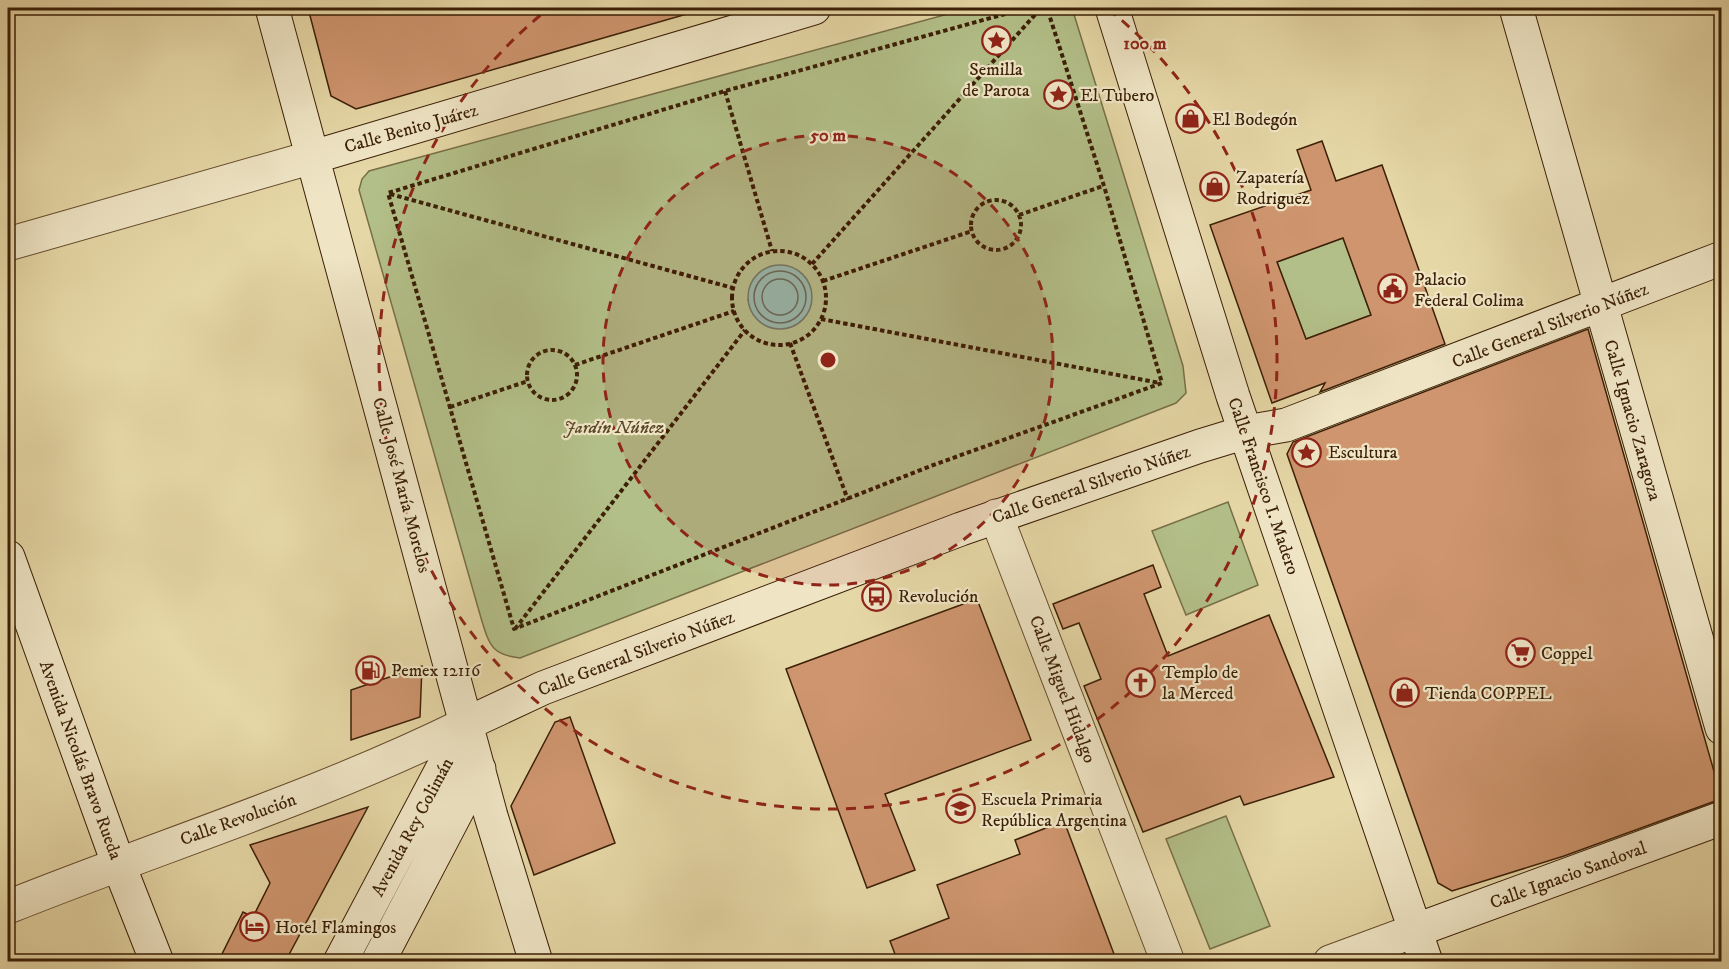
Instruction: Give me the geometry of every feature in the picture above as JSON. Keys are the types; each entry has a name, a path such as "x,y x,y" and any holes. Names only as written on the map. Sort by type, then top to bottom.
{"street":[{"name":"Calle José María Morelos","path":"272,8 466,724 536,962"},
{"name":"Calle Benito Juárez","path":"8,244 313,157 814,8"},
{"name":"Calle Francisco I. Madero","path":"1112,8 1229,385 1426,962"},
{"name":"Calle Ignacio Zaragoza","path":"1516,8 1722,728"},
{"name":"Calle General Silverio Núñez","path":"466,724 543,688 996,516 1246,432 1286,425 1600,307 1722,258"},
{"name":"Calle Miguel Hidalgo","path":"996,516 1168,962"},
{"name":"Avenida Nicolás Bravo Rueda","path":"8,557 118,863 157,962"},
{"name":"Calle Revolución","path":"8,907 118,863 338,783 466,724"},
{"name":"Avenida Rey Colimán","path":"340,962 466,724"},
{"name":"Avenida Rey Colimán","path":"378,962 479,769"},
{"name":"Calle Ignacio Sandoval","path":"1330,962 1722,818"}],"path":[{"path":"388,193 725,91 1027,8"},
{"path":"812,264 1041,8"},
{"path":"1047,8 1104,186 1162,384"},
{"path":"725,91 772,251"},
{"path":"1019,214 1104,186"},
{"path":"388,193 733,288"},
{"path":"388,193 514,629"},
{"path":"989,201 1005,201 1019,214 1021,228 1019,236 1007,247 999,250 983,246 972,231 972,218 975,210 989,201"},
{"path":"823,281 972,231"},
{"path":"772,251 787,251 801,256 812,264 823,281 827,298 821,319 814,330 790,344 766,343 745,330 734,311 733,288 738,275 747,263 759,255 772,251"},
{"path":"575,365 734,311"},
{"path":"821,319 1162,384"},
{"path":"514,629 745,330"},
{"path":"790,344 848,500"},
{"path":"545,351 562,351 575,365 575,386 564,398 548,399 540,396 528,381 528,368 532,360 545,351"},
{"path":"450,407 528,381"},
{"path":"514,629 936,464 1162,384"}],"green space":[{"name":"Jardín Núñez","path":"970,8 1072,8 1183,366 1186,393 1176,403 520,658 510,656 493,647 486,635 481,618 359,190 362,179 369,171","holes":["811,292 810,307 804,318 795,325 774,328 763,323 754,314 748,300"]},
{"path":"1343,238 1371,315 1306,339 1277,262"},
{"path":"1228,502 1258,585 1186,615 1152,531"},
{"path":"1226,816 1270,926 1210,949 1166,839"}],"water":[{"path":"780,265 798,271 806,279 812,297 806,315 798,323 780,329 762,323 754,315 748,297 754,279 762,271"}],"building":[{"path":"308,8 686,8 687,14 356,109 331,96"},
{"name":"Palacio Federal Colima","path":"1322,141 1336,181 1382,165 1445,344 1320,392 1325,383 1272,403 1210,225 1311,190 1297,150","holes":["1343,238 1371,315 1306,339 1277,262"]},
{"path":"1588,329 1721,796 1718,800 1564,856 1452,891 1438,883 1287,454 1293,442"},
{"path":"1153,565 1161,587 1144,594 1168,656 1269,615 1334,777 1244,805 1240,796 1143,832 1084,686 1101,679 1079,623 1063,629 1053,604"},
{"path":"977,599 1031,740 885,794 915,870 867,888 786,669"},
{"path":"422,666 420,717 351,740 351,690"},
{"path":"570,717 615,843 534,875 511,806 555,722"},
{"path":"368,807 285,962 218,962 243,912 253,917 270,883 250,845"},
{"path":"1064,821 1117,962 898,962 890,941 949,918 937,885 1020,854 1015,840"}],"place":[{"name":"Semilla de Parota","path":"996,40"},
{"name":"El Tubero","path":"1059,95"},
{"name":"El Bodegón","path":"1191,119"},
{"name":"Zapatería Rodriguez","path":"1215,187"},
{"name":"Palacio Federal Colima","path":"1393,289"},
{"name":"Escultura","path":"1307,452"},
{"name":"Revolución","path":"877,596"},
{"name":"Coppel","path":"1520,653"},
{"name":"Pemex 12116","path":"370,670"},
{"name":"Templo de la Merced","path":"1141,682"},
{"name":"Tienda COPPEL","path":"1404,693"},
{"name":"Escuela Primaria República Argentina","path":"960,809"},
{"name":"Hotel Flamingos","path":"254,927"}]}
